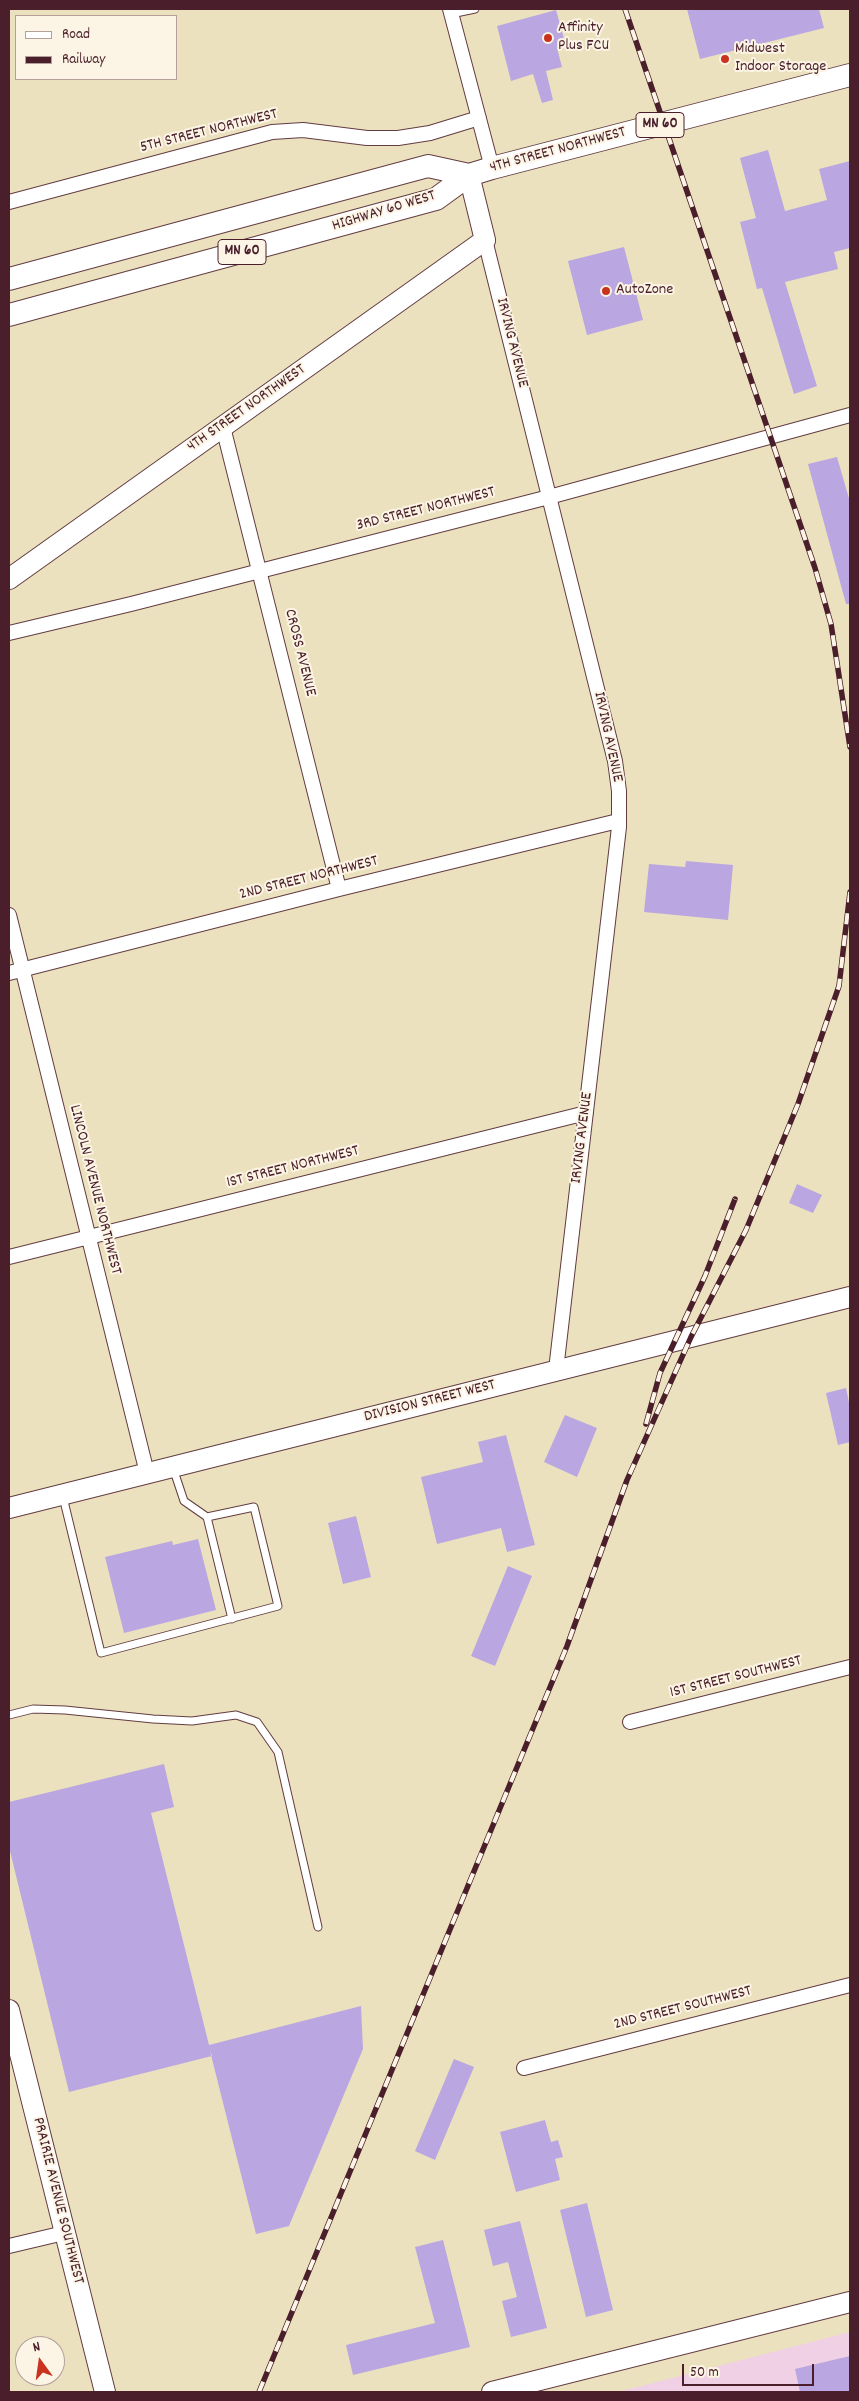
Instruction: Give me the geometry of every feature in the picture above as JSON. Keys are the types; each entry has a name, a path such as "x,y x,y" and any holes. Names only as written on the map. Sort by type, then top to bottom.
{"main road":[{"name":"4TH STREET NORTHWEST","path":"469,175 850,75"},
{"name":"HIGHWAY 60 WEST","path":"9,279 428,166 469,175"},
{"name":"HIGHWAY 60 WEST","path":"9,315 436,200 469,175"}],"street":[{"path":"451,11 492,168"},
{"name":"5TH STREET NORTHWEST","path":"9,202 272,132 303,130 367,138 398,138 430,133 479,118"},
{"name":"IRVING AVENUE","path":"469,175 615,761 619,791 618,821 556,1370"},
{"name":"4TH STREET NORTHWEST","path":"9,579 485,240"},
{"name":"3RD STREET NORTHWEST","path":"9,633 260,571 850,415"},
{"name":"CROSS AVENUE","path":"223,427 339,889"},
{"name":"2ND STREET NORTHWEST","path":"15,972 339,889 618,821"},
{"name":"LINCOLN AVENUE NORTHWEST","path":"9,915 15,972 88,1237 147,1473"},
{"name":"1ST STREET NORTHWEST","path":"9,1257 586,1113"},
{"name":"DIVISION STREET WEST","path":"9,1508 850,1297"},
{"name":"1ST STREET SOUTHWEST","path":"630,1722 850,1667"},
{"name":"2ND STREET SOUTHWEST","path":"524,2068 850,1985"},
{"name":"PRAIRIE AVENUE SOUTHWEST","path":"9,2010 105,2392"},
{"path":"9,2246 64,2233"},
{"path":"492,2392 850,2302"}],"lane":[{"path":"451,11 475,9"},
{"path":"173,1467 184,1501 207,1517 232,1619"},
{"path":"63,1494 100,1653 278,1606 254,1507 207,1517"},
{"path":"9,1715 33,1709 192,1721 236,1715 257,1722 278,1752 318,1927"}],"shaded area":[{"path":"850,2332 850,2392 618,2392"}],"building":[{"path":"687,9 819,9 824,28 700,59"},
{"path":"556,10 566,46 557,48 562,67 546,71 553,100 542,103 533,74 511,81 497,26"},
{"path":"768,150 785,211 827,200 819,169 850,161 850,248 834,252 838,269 785,282 817,386 794,394 762,288 757,289 740,222 756,218 740,158"},
{"name":"AutoZone","path":"624,247 643,320 587,335 568,261"},
{"path":"837,457 850,502 850,604 846,604 808,464"},
{"path":"686,861 733,865 728,920 644,912 649,864 685,867"},
{"path":"797,1184 822,1195 813,1213 789,1203"},
{"path":"846,1388 850,1407 850,1442 838,1445 826,1393"},
{"path":"565,1415 597,1428 577,1477 544,1462"},
{"path":"506,1435 535,1545 507,1552 501,1528 437,1544 421,1477 483,1462 478,1442"},
{"path":"356,1516 371,1577 343,1584 328,1523"},
{"path":"198,1539 216,1610 124,1633 105,1557 172,1541 173,1545"},
{"path":"508,1566 532,1576 495,1666 471,1656"},
{"path":"164,1764 174,1807 151,1813 209,2045 361,2006 363,2049 289,2226 256,2234 211,2056 69,2092 9,1847 9,1802"},
{"path":"454,2059 474,2067 435,2160 415,2151"},
{"path":"545,2120 551,2142 558,2140 563,2157 555,2159 560,2180 516,2192 500,2132"},
{"path":"587,2203 613,2310 586,2317 560,2210"},
{"path":"520,2221 547,2328 511,2337 502,2301 517,2297 508,2262 493,2266 484,2230"},
{"path":"443,2240 470,2347 353,2375 346,2345 435,2323 415,2247"},
{"path":"850,2356 850,2392 800,2392 795,2369"}],"railway":[{"path":"625,9 815,568 831,624 850,747"},
{"path":"259,2392 567,1646 627,1480 691,1337 746,1230 798,1104 839,986 850,892"},
{"path":"646,1424 660,1373 705,1276 735,1199"}],"place":[{"name":"Affinity Plus FCU","path":"548,38"},
{"name":"Midwest Indoor Storage","path":"725,59"},
{"name":"AutoZone","path":"606,291"}]}
